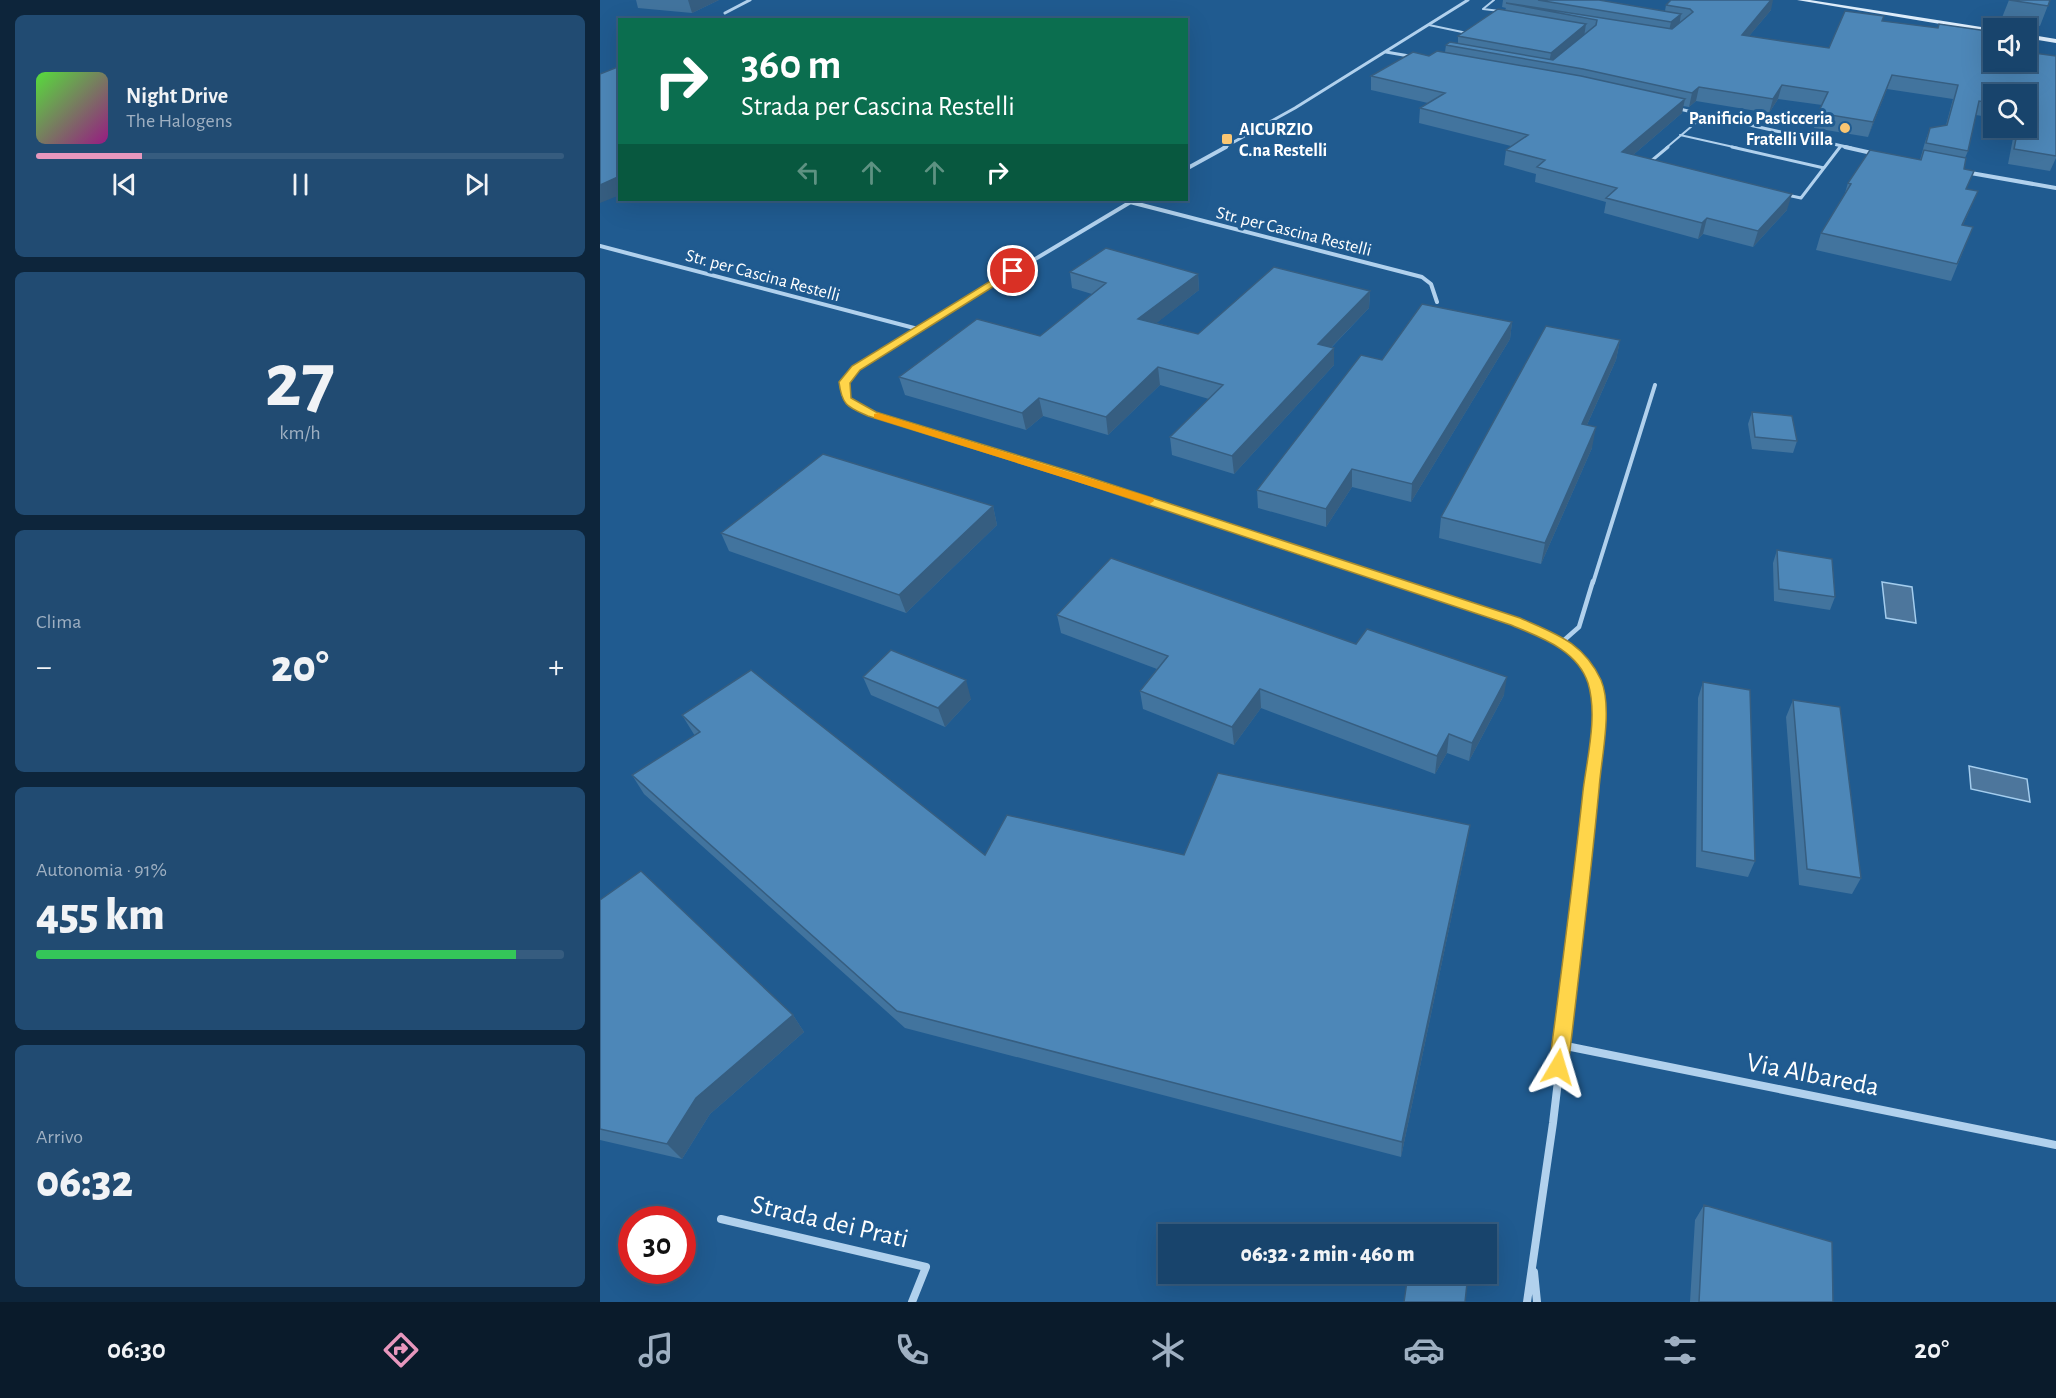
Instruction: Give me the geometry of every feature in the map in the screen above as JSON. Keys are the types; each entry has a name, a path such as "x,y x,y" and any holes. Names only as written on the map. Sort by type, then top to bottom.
{"street":[{"path":"725,13 750,0"},
{"path":"1188,168 1386,52 1468,0"},
{"path":"1800,0 1983,29"},
{"path":"2037,38 2056,41"},
{"path":"1386,52 1421,58"},
{"path":"1671,107 1886,156"},
{"path":"1963,171 2056,189"},
{"path":"1132,201 918,329 851,372 843,389 849,402 872,414 1086,480 1515,621 1562,642 1577,654 1590,673 1598,694 1599,709 1561,1045 1527,1302"},
{"name":"Str. per Cascina Restelli","path":"1132,201 1422,277 1430,281 1437,302"},
{"name":"Str. per Cascina Restelli","path":"600,246 918,329"},
{"name":"Via Albareda","path":"1561,1045 2056,1145"},
{"name":"Strada dei Prati","path":"721,1219 926,1267 912,1302"},
{"path":"1533,1263 1537,1302"}],"lane":[{"path":"1494,0 1483,9 1507,12"},
{"path":"1429,25 1470,33 1462,39"},
{"path":"1659,165 1649,162 1706,115"},
{"path":"1680,135 1824,168"},
{"path":"1779,193 1801,198 1841,146"},
{"path":"1562,642 1579,627 1655,385"}],"water":[{"path":"1882,582 1912,587 1916,623 1886,618"},
{"path":"1969,766 2027,779 2030,802 1971,789"}],"building":[{"path":"1538,0 1599,0 1681,14 1671,22"},
{"path":"1671,0 1771,0 1742,35 1829,48 1845,11 1884,16 1882,21 1938,28 1939,24 1983,30 1983,72 2037,72 2037,53 2056,56 2056,156 2014,149 2016,138 2037,138 2037,84 1983,84 1983,102 1979,101 1968,151 1926,143 1930,128 1947,125 1958,85 1892,75 1873,122 1818,113 1828,92 1782,85 1773,99 1699,87 1692,93 1583,69 1446,45 1450,42 1553,60 1596,25 1597,20 1506,3 1672,29 1693,12 1690,9 1666,5"},
{"path":"2009,0 2050,0 2048,6"},
{"path":"1498,9 1586,24 1551,53 1458,36"},
{"path":"1437,51 1581,76 1685,99 1622,152 1792,194 1758,231 1707,218 1702,223 1606,198 1617,188 1537,167 1545,160 1506,150 1528,135 1420,108 1445,93 1371,76 1413,52 1429,56"},
{"path":"618,67 618,177 600,185 600,74"},
{"path":"1870,150 1921,160 1924,150 1966,158 1964,169 1974,171 1966,189 1978,191 1962,225 1973,227 1957,264 1821,233 1851,184 1848,183"},
{"path":"1106,248 1198,274 1138,319 1198,334 1274,267 1370,291 1318,344 1334,348 1232,456 1170,437 1223,385 1158,367 1106,417 1039,398 1022,413 899,377 977,319 1040,336 1106,283 1070,272"},
{"path":"1422,304 1512,322 1412,484 1352,469 1326,509 1257,490 1361,355 1382,360"},
{"path":"1546,326 1620,340 1582,424 1596,427 1545,543 1441,517"},
{"path":"1752,412 1792,416 1797,441 1755,437"},
{"path":"823,454 993,506 899,595 721,533"},
{"path":"1777,550 1832,559 1835,597 1779,589"},
{"path":"1111,558 1356,644 1367,629 1507,677 1472,743 1449,734 1437,756 1260,689 1232,727 1140,691 1168,656 1057,615"},
{"path":"891,650 966,680 938,708 863,677"},
{"path":"751,670 985,855 1007,815 1184,855 1218,773 1470,825 1402,1142 897,1011 632,775 700,732 682,715"},
{"path":"1703,682 1750,690 1755,861 1702,851"},
{"path":"1793,700 1840,707 1861,878 1807,869"},
{"path":"641,871 793,1015 696,1098 667,1144 600,1129 600,900"},
{"path":"1704,1205 1832,1242 1833,1302 1699,1302"},
{"path":"1407,1284 1467,1284 1465,1302 1404,1302"}],"slow traffic":[{"path":"878,416 1148,501"}],"place":[{"name":"Panificio Pasticceria Fratelli Villa","path":"1845,128"},
{"name":"AICURZIO C.na Restelli","path":"1227,139"}],"route":[{"path":"1013,271 862,363 844,382 843,389 846,399 854,406 872,414 1075,477 1515,621 1562,642 1584,663 1595,682 1599,709 1583,868 1558,1067"}]}
